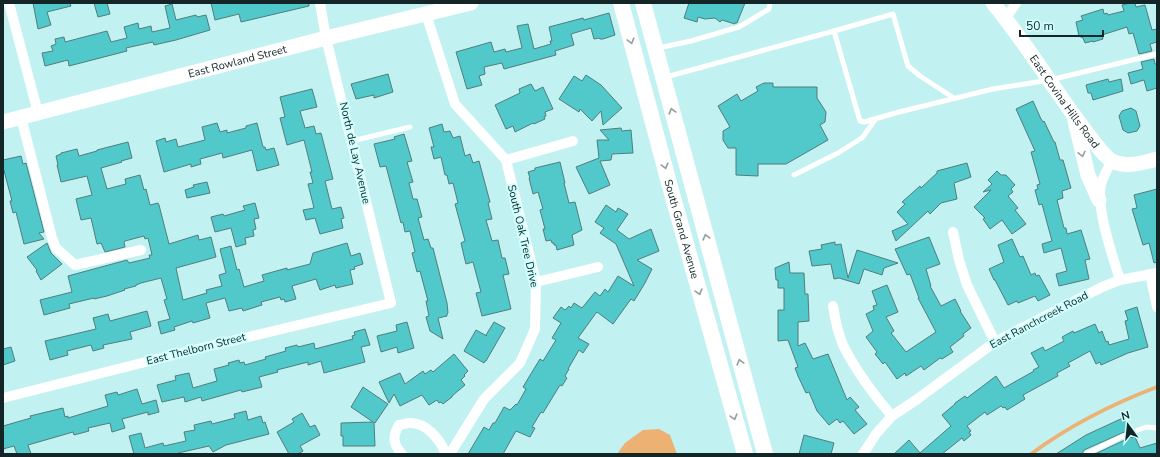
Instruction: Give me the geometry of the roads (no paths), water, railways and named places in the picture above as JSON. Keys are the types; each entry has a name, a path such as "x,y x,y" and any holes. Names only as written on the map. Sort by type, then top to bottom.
{"main road":[{"name":"East Rowland Street","path":"3,122 326,38 471,3"},
{"name":"South Grand Avenue","path":"621,3 671,191 745,454"},
{"name":"South Grand Avenue","path":"643,3 765,454"},
{"name":"East Covina Hills Road","path":"993,3 1006,18 1074,116 1098,146 1112,160"},
{"path":"1074,116 1088,175 1100,200"},
{"path":"1112,160 1126,165 1157,159"}],"street":[{"path":"9,3 38,113"},
{"name":"North de Lay Avenue","path":"320,3 326,38 390,303"},
{"path":"1006,18 1016,3"},
{"name":"South Oak Tree Drive","path":"426,14 455,104 506,160 536,282 535,329 520,363 484,399 450,454"},
{"path":"21,117 52,238 56,248 75,265 141,250"},
{"path":"506,160 573,141"},
{"path":"1112,160 1101,186 1100,200 1111,250 1120,280"},
{"path":"953,232 959,260 967,285 995,342"},
{"path":"536,282 598,267"},
{"path":"1153,274 1157,307"},
{"name":"East Ranchcreek Road","path":"862,454 876,434 892,416 995,342 1102,287 1120,280 1153,274"},
{"name":"East Thelborn Street","path":"3,398 189,351 390,303"},
{"path":"833,306 837,327 843,344 874,395 892,416"},
{"path":"402,454 395,445 394,433 399,425 409,423 424,427 436,436 443,446 446,454"}],"lane":[{"path":"655,49 691,41 739,27 769,9 770,3"},
{"path":"663,78 893,14 908,66 920,76 954,98"},
{"path":"834,31 860,121 864,122 954,98 993,89 1050,80 1157,54"},
{"path":"794,175 838,153 862,138 875,120"},
{"path":"352,141 410,127"},
{"path":"1086,454 1123,436 1146,427 1157,428"}],"waterway":[{"path":"1031,454 1060,434 1091,416 1157,387"}]}
